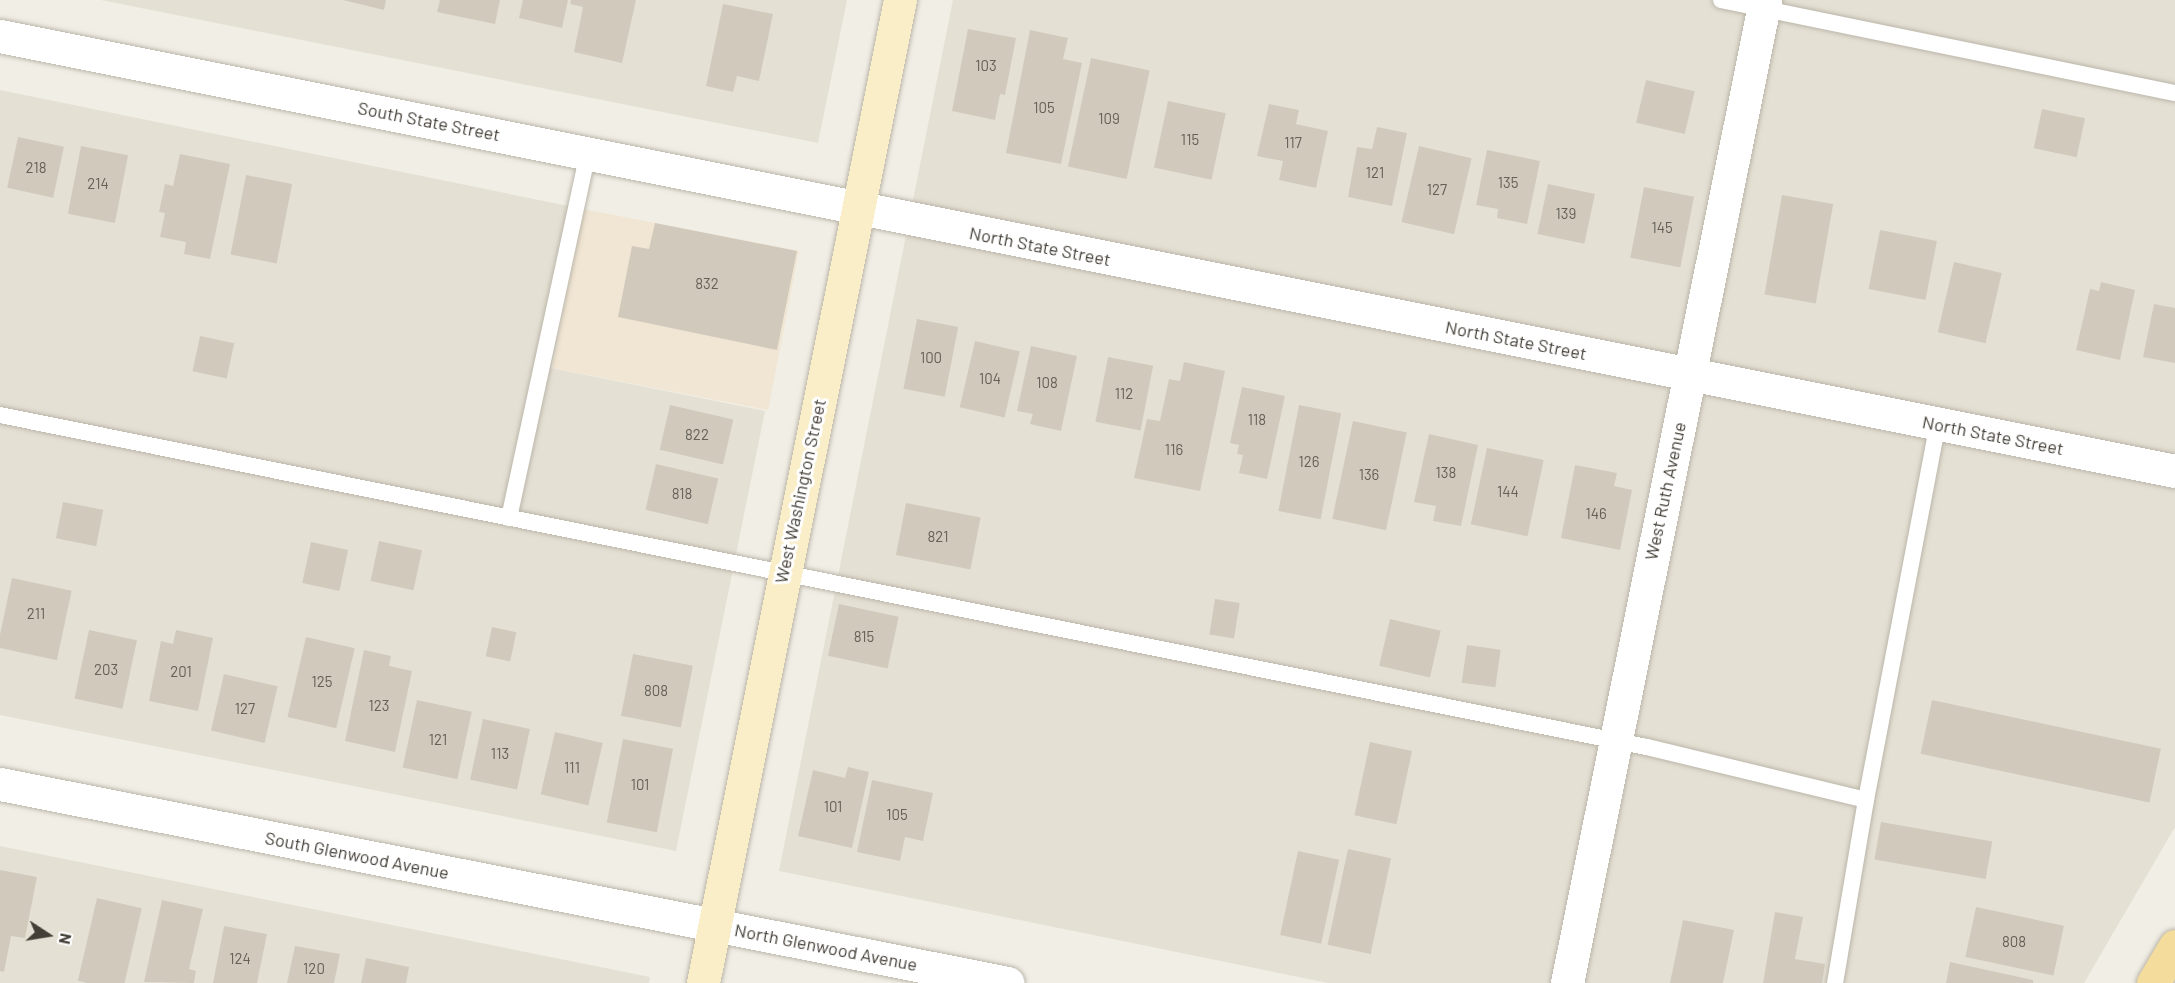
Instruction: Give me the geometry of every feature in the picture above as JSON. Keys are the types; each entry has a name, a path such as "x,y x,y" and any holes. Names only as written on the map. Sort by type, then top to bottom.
{"main road":[{"path":"2153,983 2175,946"}],"street":[{"name":"West Washington Street","path":"703,983 900,0"},
{"name":"West Ruth Avenue","path":"1567,983 1764,4"},
{"name":"South State Street","path":"0,36 588,152 858,208"},
{"name":"North State Street","path":"858,208 2175,471"},
{"name":"South Glenwood Avenue","path":"0,784 714,924"},
{"name":"North Glenwood Avenue","path":"714,924 1008,983"}],"lane":[{"path":"1721,0 1764,4 2175,93"},
{"path":"509,518 588,152"},
{"path":"0,415 1614,741 1866,800"},
{"path":"1835,983 1866,800 1938,424"}],"shaded area":[{"path":"101,0 847,0 818,143"},
{"path":"953,0 2175,0 2175,827 2084,983 1328,983 779,871"},
{"path":"0,90 583,209 551,368 765,411 676,851 0,715"},
{"path":"583,209 799,251 768,410 552,368"},
{"path":"0,846 650,977 649,983 0,983"}],"building":[{"path":"343,0 386,0 384,10"},
{"path":"440,0 500,0 495,24 437,12"},
{"path":"523,0 568,0 562,28 519,18"},
{"path":"571,0 636,0 622,63 574,52 583,7 570,4"},
{"path":"723,4 773,14 759,81 737,76 733,92 706,86"},
{"path":"968,29 1016,38 1005,95 1000,94 995,120 952,111"},
{"path":"1030,30 1068,38 1063,59 1082,63 1061,164 1006,153"},
{"path":"1091,58 1150,70 1127,179 1068,167"},
{"path":"1646,80 1695,91 1685,134 1636,123"},
{"path":"1168,101 1226,113 1212,180 1154,168"},
{"path":"1269,104 1299,110 1296,124 1328,131 1316,188 1279,180 1283,161 1257,156"},
{"path":"2042,109 2085,118 2077,157 2034,148"},
{"path":"1377,127 1407,133 1392,206 1348,197 1357,147 1372,149"},
{"path":"18,137 64,147 53,198 7,188"},
{"path":"81,146 128,155 115,223 68,214"},
{"path":"1419,146 1472,158 1454,234 1401,222"},
{"path":"1487,150 1540,161 1527,224 1497,218 1498,209 1476,205"},
{"path":"180,154 230,164 210,259 184,254 186,242 160,237 165,213 159,212 165,184 173,186"},
{"path":"246,175 292,184 277,263 231,255"},
{"path":"1548,184 1595,194 1584,244 1537,234"},
{"path":"1644,187 1694,197 1680,267 1630,258"},
{"path":"1782,195 1833,204 1816,303 1764,294"},
{"path":"655,223 797,251 777,350 618,317 632,246 649,249"},
{"path":"1880,230 1937,241 1925,300 1869,289"},
{"path":"1954,262 2002,273 1986,343 1938,332"},
{"path":"2101,282 2135,290 2120,360 2076,350 2090,289 2099,291"},
{"path":"2154,304 2175,308 2175,363 2143,357"},
{"path":"917,319 958,327 945,397 903,389"},
{"path":"200,336 234,343 227,378 193,371"},
{"path":"975,341 1020,351 1005,418 960,407"},
{"path":"1031,346 1077,356 1061,431 1030,424 1033,414 1017,411"},
{"path":"1108,357 1153,366 1141,431 1095,422"},
{"path":"1184,362 1225,371 1200,491 1134,478 1147,419 1160,421 1169,379 1180,381"},
{"path":"1242,387 1285,396 1267,479 1239,473 1243,455 1237,454 1239,445 1230,443"},
{"path":"670,405 733,420 723,464 660,450"},
{"path":"1299,405 1341,413 1321,519 1278,511"},
{"path":"1353,421 1407,432 1386,530 1332,519"},
{"path":"1429,434 1478,445 1461,526 1433,521 1436,506 1414,502"},
{"path":"1487,448 1544,460 1528,536 1471,524"},
{"path":"656,464 718,478 708,524 645,510"},
{"path":"1575,465 1617,473 1614,486 1632,490 1620,550 1561,538"},
{"path":"63,502 103,510 96,546 56,538"},
{"path":"906,503 981,518 970,570 896,555"},
{"path":"379,541 422,550 414,590 370,581"},
{"path":"311,542 348,550 339,591 302,583"},
{"path":"12,578 72,591 57,660 0,648 0,634"},
{"path":"1215,599 1240,603 1234,638 1209,635"},
{"path":"839,604 899,617 888,669 828,656"},
{"path":"1390,619 1441,631 1430,677 1379,666"},
{"path":"492,627 516,632 510,662 486,656"},
{"path":"89,630 137,640 122,709 74,698"},
{"path":"176,630 213,638 198,711 149,701 161,641 173,644"},
{"path":"306,637 355,648 336,728 288,717"},
{"path":"1467,645 1501,650 1495,687 1462,683"},
{"path":"364,650 391,656 389,666 412,671 395,752 345,741"},
{"path":"633,654 693,666 681,727 621,716"},
{"path":"224,674 278,686 265,743 211,731"},
{"path":"417,700 472,712 457,779 403,767"},
{"path":"1932,700 2161,749 2149,802 1921,754"},
{"path":"483,719 530,729 517,790 470,780"},
{"path":"555,732 603,743 588,805 541,794"},
{"path":"623,739 673,749 657,832 607,822"},
{"path":"1370,742 1412,751 1396,824 1354,815"},
{"path":"848,767 869,772 852,848 798,836 813,770 845,778"},
{"path":"872,780 933,793 923,841 905,837 900,861 857,852"},
{"path":"1881,822 1992,842 1986,879 1874,859"},
{"path":"1348,849 1391,858 1371,954 1328,945"},
{"path":"1298,851 1339,860 1321,944 1280,935"},
{"path":"0,870 37,877 25,938 11,936 4,972 0,971"},
{"path":"97,898 142,908 125,983 78,981"},
{"path":"162,900 203,909 189,969 196,971 194,983 144,982"},
{"path":"1976,907 2064,926 2053,976 1965,957"},
{"path":"1775,912 1803,917 1795,959 1825,964 1822,983 1763,983"},
{"path":"1683,920 1734,930 1723,983 1670,983"},
{"path":"224,926 267,934 257,983 213,983"},
{"path":"295,946 340,954 334,983 287,983"},
{"path":"366,958 409,967 406,983 361,983"},
{"path":"1950,962 2033,980 2033,983 1946,983"}]}
